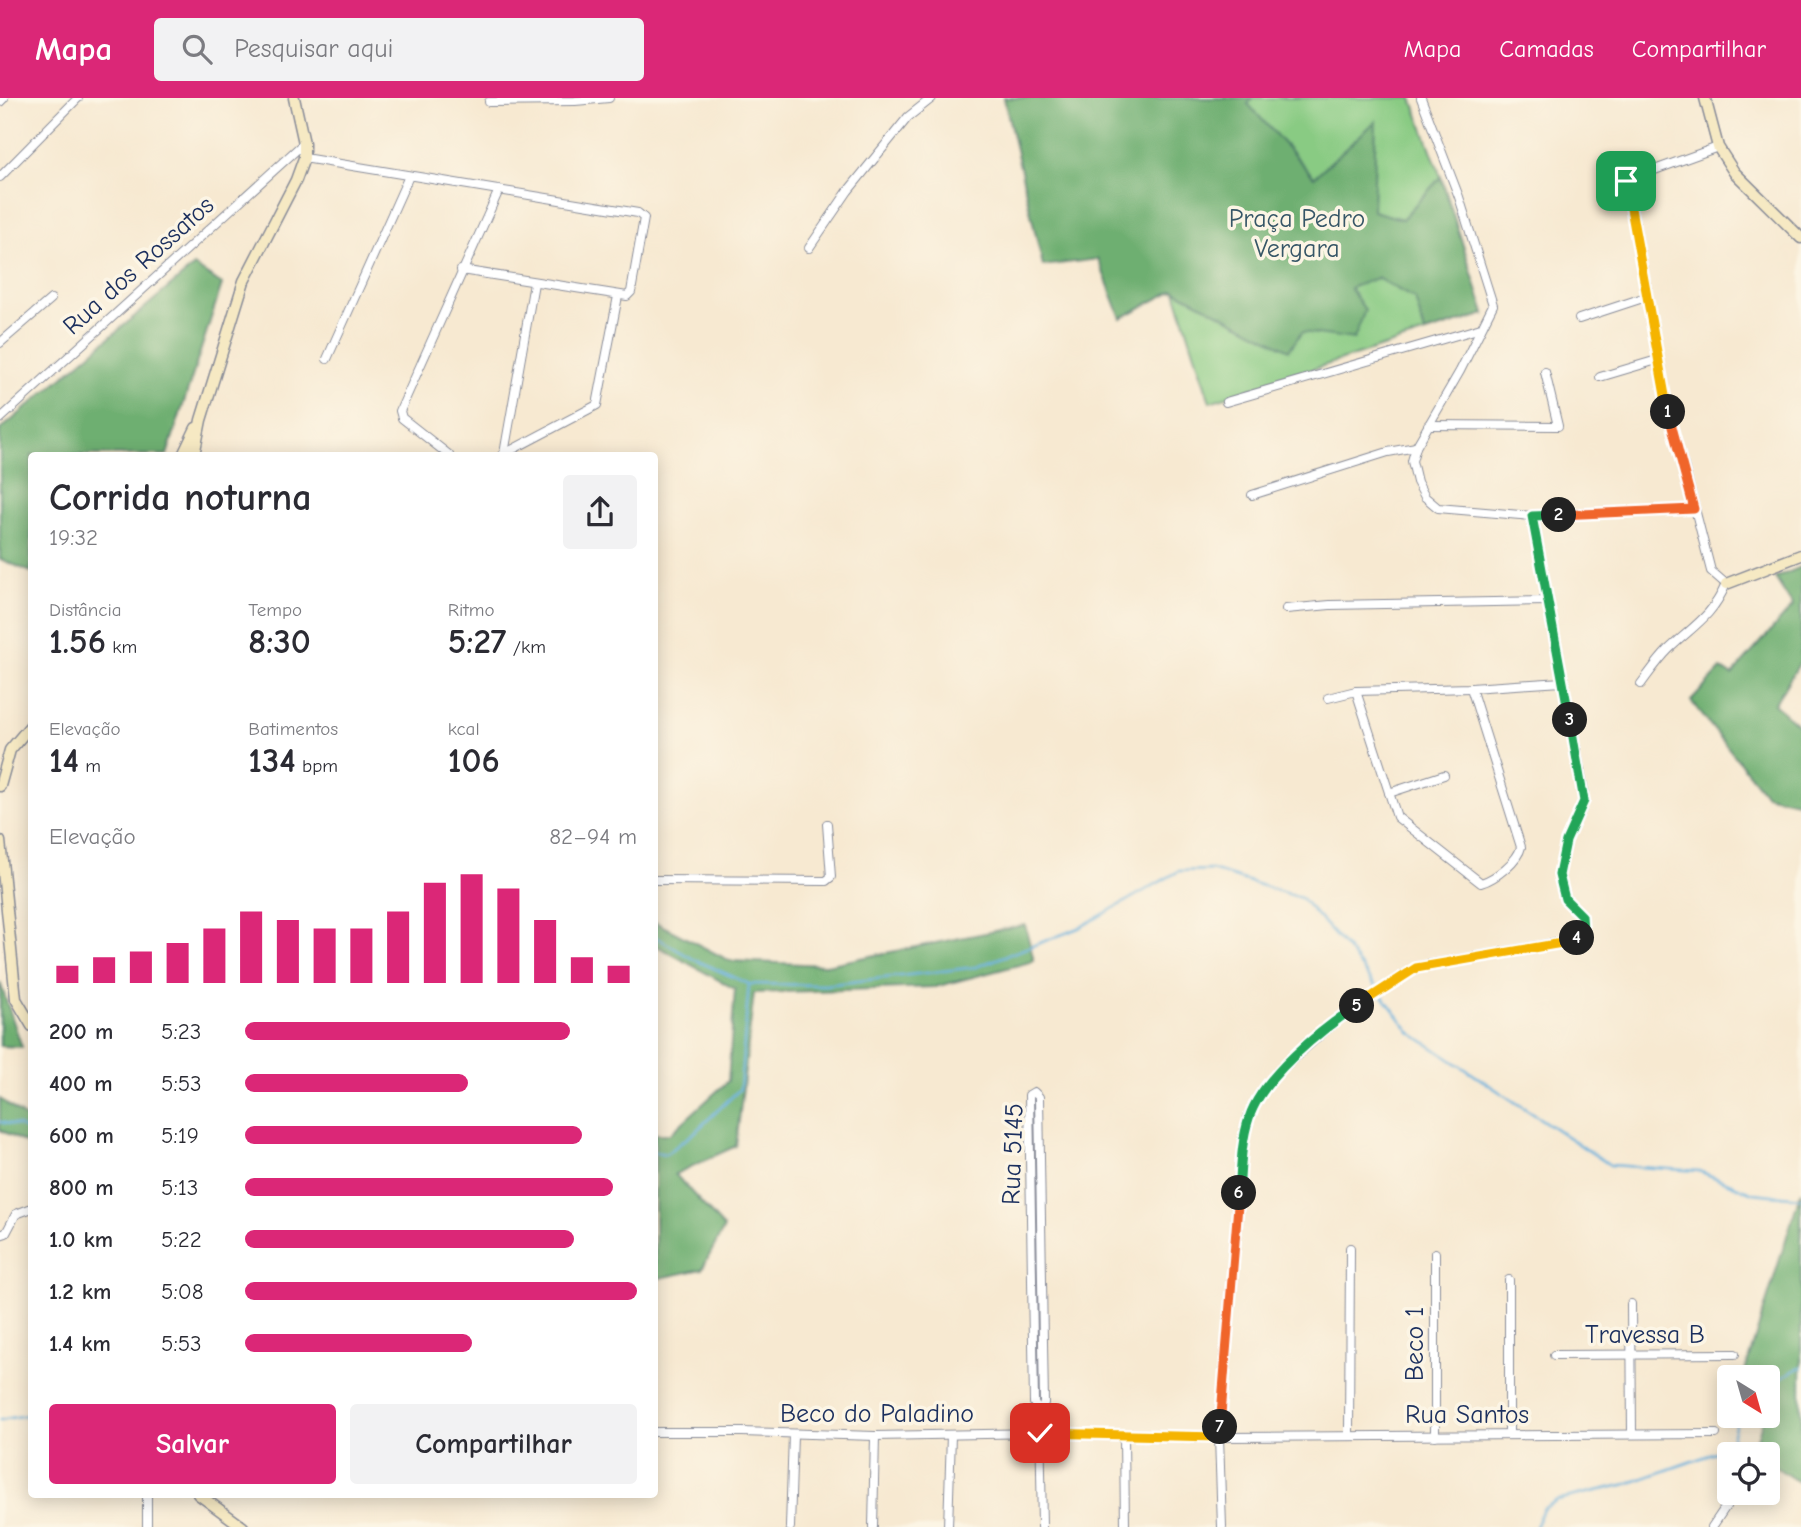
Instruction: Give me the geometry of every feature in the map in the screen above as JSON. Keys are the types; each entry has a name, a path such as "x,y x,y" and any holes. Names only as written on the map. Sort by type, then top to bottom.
{"main road":[{"path":"195,452 201,420 244,281 296,180 303,158 304,143 294,98"},
{"path":"1705,98 1718,147 1734,173 1801,238"},
{"path":"185,452 201,420"},
{"path":"1726,584 1801,555"},
{"path":"0,786 10,750 28,729"},
{"path":"0,841 16,999 28,1019"},
{"path":"203,1498 243,1527"}],"street":[{"path":"0,102 4,98"},
{"path":"0,177 78,98"},
{"path":"809,248 848,191 908,117 932,98"},
{"path":"1421,98 1459,197 1493,305 1460,371 1416,447 1412,461 1417,482 1425,497 1438,508 1532,516 1694,509"},
{"path":"489,102 605,99"},
{"name":"Rua dos Rossatos","path":"0,419 304,143"},
{"path":"1641,684 1656,662 1709,614 1726,584 1711,571 1670,423 1627,180 1718,147"},
{"path":"303,158 643,215 630,293 618,296 461,270"},
{"path":"327,359 409,176"},
{"path":"445,452 400,414 461,270 499,190"},
{"path":"503,452 534,283"},
{"path":"507,452 597,405 618,296"},
{"path":"1579,319 1646,297"},
{"path":"0,344 51,299"},
{"path":"1226,402 1481,328"},
{"path":"1600,377 1657,360"},
{"path":"1428,425 1558,426 1545,372"},
{"path":"1252,495 1388,452 1416,447"},
{"path":"1222,1527 1219,1437 1243,1141 1249,1115 1261,1093 1276,1074 1337,1020 1416,968 1562,943 1577,938 1583,930 1582,916 1565,899 1559,875 1566,841 1582,808 1584,792 1532,516"},
{"path":"1286,610 1330,605 1547,601"},
{"path":"1328,698 1356,691 1562,682"},
{"path":"1356,691 1397,817 1479,882 1485,882 1517,857 1521,847 1472,688"},
{"path":"1389,793 1444,775"},
{"path":"658,880 825,881 831,877 827,824"},
{"name":"Rua 5145","path":"1036,1225 1029,1095 1034,1092 1039,1097 1036,1225 1037,1305 1044,1403 1040,1415 1042,1527"},
{"path":"0,1235 6,1233 16,1214 28,1210"},
{"path":"1349,1436 1350,1248"},
{"name":"Beco 1","path":"1435,1253 1435,1436"},
{"path":"1509,1280 1509,1435"},
{"path":"1631,1304 1632,1434"},
{"name":"Travessa B","path":"1554,1354 1735,1354"},
{"name":"Beco do Paladino","path":"658,1432 875,1436 1040,1433 1219,1437"},
{"path":"790,1527 793,1434"},
{"path":"1124,1434 1125,1527"},
{"name":"Rua Santos","path":"1219,1437 1716,1434"},
{"path":"948,1527 951,1435"},
{"path":"873,1527 875,1436"},
{"path":"147,1498 147,1527"},
{"path":"1712,1527 1727,1505"}],"green space":[{"name":"Praça Pedro Vergara","path":"1004,98 1252,98 1248,104 1314,177 1376,121 1373,211 1402,219 1441,177 1485,314 1425,333 1415,299 1377,278 1350,288 1365,310 1354,339 1302,332 1289,350 1174,290 1121,318 1098,259 1043,266"},
{"name":"Praça Pedro Vergara","path":"1114,98 1412,98 1441,177 1485,314 1210,402"},
{"path":"194,266 222,284 168,452 28,452 28,571 0,559 0,430"},
{"path":"1801,567 1801,661 1774,704 1801,728 1801,803 1766,795 1691,701 1721,669 1732,675 1793,606 1775,578"},
{"path":"658,924 730,961 826,965 1025,925 1034,961 935,987 754,993 736,1146 675,1174 724,1228 702,1269 658,1278 658,1134 670,1134 728,1081 735,989 658,947"},
{"path":"0,982 22,1047 0,1046"},
{"path":"0,1099 28,1120 28,1144 0,1130"},
{"path":"1801,1191 1801,1484 1780,1470 1780,1442 1756,1442 1760,1428 1780,1428 1780,1365 1747,1365"}],"waterway":[{"path":"658,938 693,959 749,984 825,985 976,967 1079,928 1179,871 1212,870 1301,898 1348,950 1411,1033 1610,1165 1699,1171 1753,1193 1801,1198"},
{"path":"658,1153 666,1154 694,1133 740,1089 749,984"},
{"path":"0,1122 19,1126 28,1132"},
{"path":"1780,1378 1801,1367"},
{"path":"0,1420 28,1415"},
{"path":"1535,1527 1543,1509 1557,1500 1627,1484 1721,1451 1731,1441 1735,1428"}],"route":[{"path":"1040,1433 1219,1437 1243,1141 1249,1115 1261,1093 1276,1074 1337,1020 1416,968 1573,940 1583,930 1582,916 1565,899 1559,875 1561,856 1582,808 1584,792 1532,516 1694,509 1670,423 1626,181"}]}
